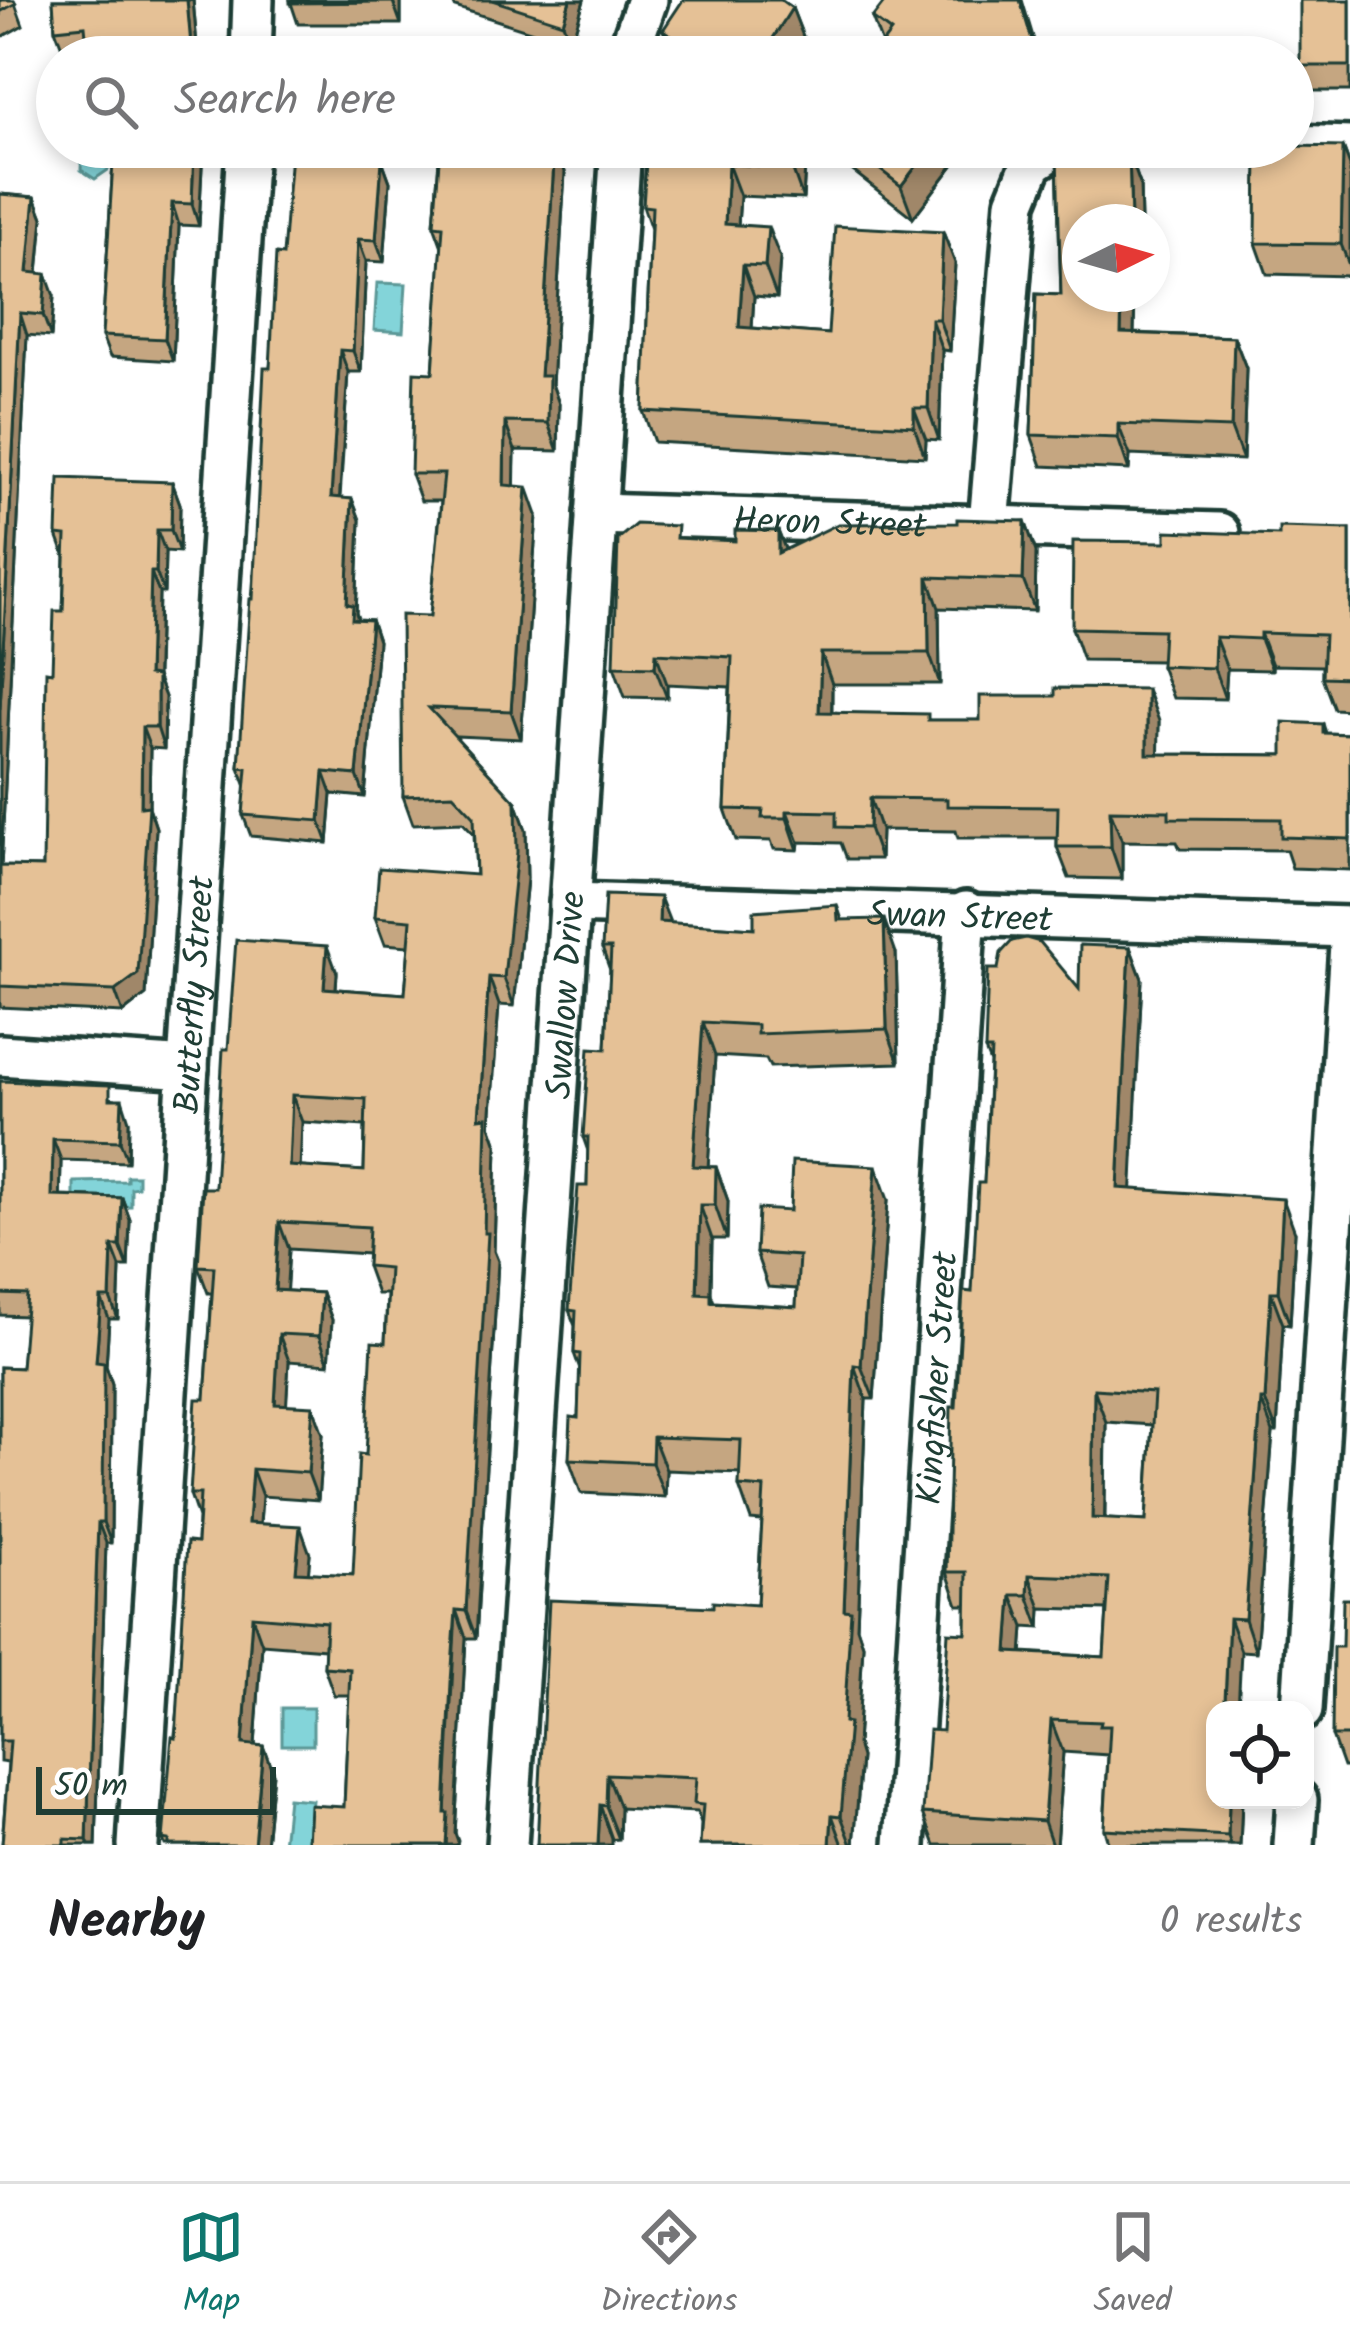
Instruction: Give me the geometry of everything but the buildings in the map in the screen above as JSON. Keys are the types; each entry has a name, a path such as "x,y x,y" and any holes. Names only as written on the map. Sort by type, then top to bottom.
{"street":[{"path":"252,36 253,0"},
{"path":"634,36 646,0"},
{"path":"1314,146 1350,147"},
{"name":"Butterfly Street","path":"138,1845 246,168"},
{"name":"Swallow Drive","path":"507,1845 620,168"},
{"path":"989,525 1016,202 1030,168"},
{"name":"Heron Street","path":"596,514 1260,534"},
{"name":"Swan Street","path":"570,903 1350,927"},
{"name":"Kingfisher Street","path":"905,1845 966,913"},
{"path":"1303,1701 1350,944"},
{"path":"0,1054 188,1067"},
{"path":"1294,1845 1296,1809"}],"water":[{"path":"81,168 108,168 95,179"},
{"path":"377,283 406,284 403,332 374,330"},
{"path":"127,1176 138,1176 138,1187 131,1188 131,1206 74,1207 74,1182 127,1181"},
{"path":"282,1708 313,1708 313,1745 282,1745"},
{"path":"288,1798 312,1800 307,1845 283,1845"}]}
